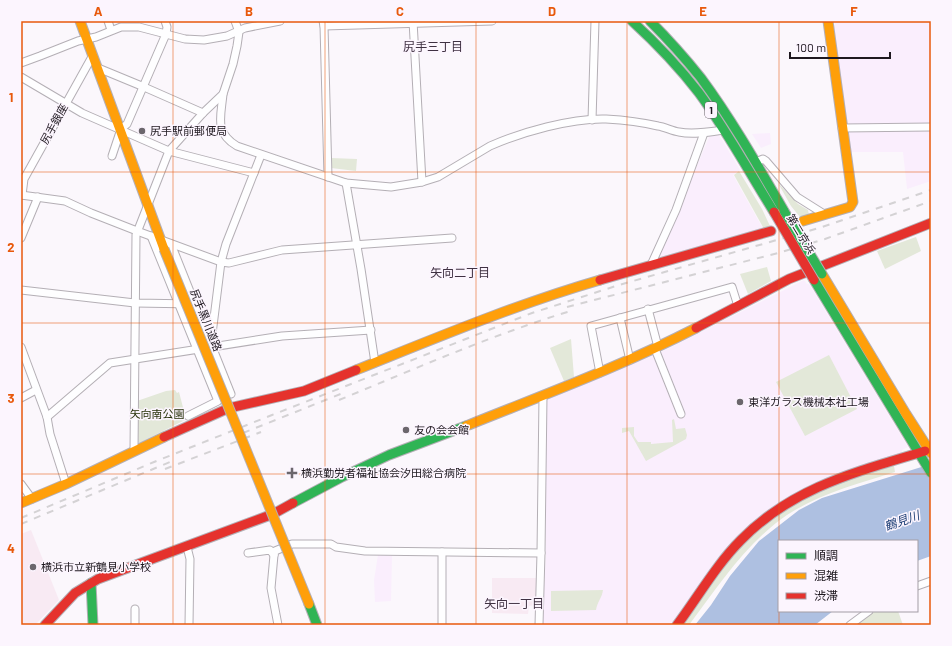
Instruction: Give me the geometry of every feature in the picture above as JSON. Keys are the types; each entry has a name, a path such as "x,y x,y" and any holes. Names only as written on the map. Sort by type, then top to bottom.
{"main road":[{"name":"尻手黒川道路","path":"80,21 148,203 156,237 168,246 229,408 317,625"},
{"name":"第二京浜","path":"632,21 659,46 685,76 724,130 931,473"},
{"name":"第二京浜","path":"651,21 708,88 756,162 906,414 930,451"},
{"path":"803,221 850,207 853,202 828,21"},
{"path":"45,625 75,593 98,579 273,514 342,477 389,455 437,438 600,373 657,348 789,279 931,223"},
{"path":"21,503 66,484 229,408 304,390 527,303 651,265 771,231"},
{"path":"677,625 719,566 741,540 762,520 782,506 800,494 822,484 881,464 921,457 930,451"},
{"path":"91,583 93,625"}],"street":[{"path":"108,21 111,30"},
{"path":"112,156 121,129 128,124 166,34 167,27 165,21"},
{"path":"235,21 239,32 233,64 223,94 220,122 223,133 237,146 346,183 391,187 422,182 438,177 499,142 533,131 574,122 606,119 644,123 678,132 704,133 724,130"},
{"path":"21,63 86,38 96,37 121,27 133,26 186,39 204,40 226,36 239,32 245,28 280,21"},
{"path":"328,177 323,24 492,21"},
{"path":"592,120 595,21"},
{"path":"413,22 422,182"},
{"name":"尻手銀座","path":"93,55 24,179 21,195 65,201 91,213 156,237"},
{"path":"98,68 203,113"},
{"path":"21,77 103,123 121,129 170,151 254,173"},
{"path":"134,452 134,358 137,231 170,151 203,113 223,94"},
{"path":"842,128 931,127"},
{"path":"651,265 676,210 704,133"},
{"path":"212,345 221,262 226,244 261,155"},
{"path":"756,162 760,160 766,161 797,197 824,214"},
{"path":"346,183 371,330 375,363"},
{"path":"21,238 38,197"},
{"path":"156,237 178,304 218,401 188,416"},
{"path":"168,246 229,263 282,250 452,238"},
{"path":"168,246 195,304 231,394"},
{"path":"600,373 591,326 732,287 738,306"},
{"path":"21,290 135,303 195,304"},
{"path":"648,309 657,348 681,414"},
{"path":"620,318 630,360"},
{"path":"47,417 110,363 212,345 282,336 371,330"},
{"path":"21,347 47,417 50,434 66,484"},
{"path":"21,398 36,390"},
{"path":"539,625 543,396"},
{"path":"21,484 32,499"},
{"path":"278,625 271,588 274,555 275,551 292,544 331,544 336,547 365,551 541,553"},
{"path":"187,547 190,559 190,625"},
{"path":"248,553 270,550 274,555"},
{"path":"442,552 442,625"},
{"path":"918,586 931,581"},
{"path":"135,609 135,625"},
{"path":"850,625 868,612"}],"shaded area":[{"path":"836,21 931,21 931,123 846,125 834,27"},
{"path":"931,129 931,181 907,189 903,152 850,152 848,131"},
{"path":"770,133 771,144 761,148 752,134"},
{"path":"710,135 719,135 740,170 733,175 763,229 661,258 659,255"},
{"path":"804,280 807,284 809,284 908,447 902,450 902,453 804,489 673,625 542,625 546,557 546,400 659,353"},
{"name":"横浜市立新鶴見小学校","path":"31,530 59,600 35,625 21,625 21,534"},
{"path":"378,555 392,556 391,601 375,602 374,580"},
{"path":"492,578 536,578 536,605 529,606 528,614 492,613"}],"green space":[{"path":"331,158 357,159 356,171 331,168"},
{"path":"739,171 762,209 770,226 764,229 734,175"},
{"path":"778,183 798,204 808,210 809,215 800,217 791,206"},
{"path":"916,237 921,251 885,269 877,251"},
{"path":"767,267 771,281 748,294 740,274"},
{"path":"571,339 574,377 564,381 550,348"},
{"path":"829,355 857,409 805,436 776,382"},
{"name":"矢向南公園","path":"175,390 177,393 179,392 185,420 139,443 137,442 137,401 166,391"},
{"path":"674,419 676,429 685,428 687,435 686,439 646,461 629,431 622,433 622,428 634,427 634,436 638,442 651,442 651,444 673,442 672,420"},
{"path":"894,466 895,472 818,498 803,505 776,523 740,558 689,625 682,625 726,563 762,526 801,500 823,490 845,481"},
{"path":"603,590 596,610 551,611 551,591"},
{"path":"874,612 898,612 903,625 854,625"}],"water":[{"name":"鶴見川","path":"931,464 931,556 918,561 918,540 778,540 778,612 832,612 815,625 695,625 711,605 730,576 759,541 799,510 822,498"}],"railway":[{"path":"21,518 154,462 532,313 619,285 819,228 931,190"},
{"path":"567,307 778,253 825,239 931,201"},
{"path":"339,400 485,341 544,319 574,310"},
{"path":"243,433 343,393"},
{"path":"165,469 261,432"},
{"path":"21,524 170,462"}],"traffic: fast":[{"path":"632,21 667,56 699,93 774,212"},
{"path":"650,21 701,78 744,143 784,211"},
{"path":"784,211 822,274"},
{"path":"814,280 931,473"},
{"path":"293,503 342,477 389,455 466,426"},
{"path":"91,583 93,625"},
{"path":"309,604 317,625"}],"traffic: slow":[{"path":"80,21 164,249"},
{"path":"803,221 850,207 853,202 828,21"},
{"path":"164,249 309,604"},
{"path":"822,274 931,453"},
{"path":"356,370 507,311 569,289 600,280"},
{"path":"466,426 611,368 696,328"},
{"path":"21,503 66,484 164,437"}],"traffic: jam":[{"path":"774,212 814,280"},
{"path":"696,328 789,279 931,223"},
{"path":"600,280 771,231"},
{"path":"164,437 229,408 304,391 356,370"},
{"path":"677,625 715,570 732,550 761,522 782,507 804,494 850,474 925,451"},
{"path":"45,625 75,593 98,579 273,514 293,503"}],"place":[{"name":"尻手駅前郵便局","path":"142,131"},
{"name":"東洋ガラス機械本社工場","path":"740,402"},
{"name":"友の会会館","path":"406,430"},
{"name":"横浜勤労者福祉協会汐田総合病院","path":"292,473"},
{"name":"横浜市立新鶴見小学校","path":"33,567"}],"district":[{"name":"尻手三丁目","path":"433,47"},
{"name":"矢向二丁目","path":"460,273"},
{"name":"矢向一丁目","path":"514,604"}]}
